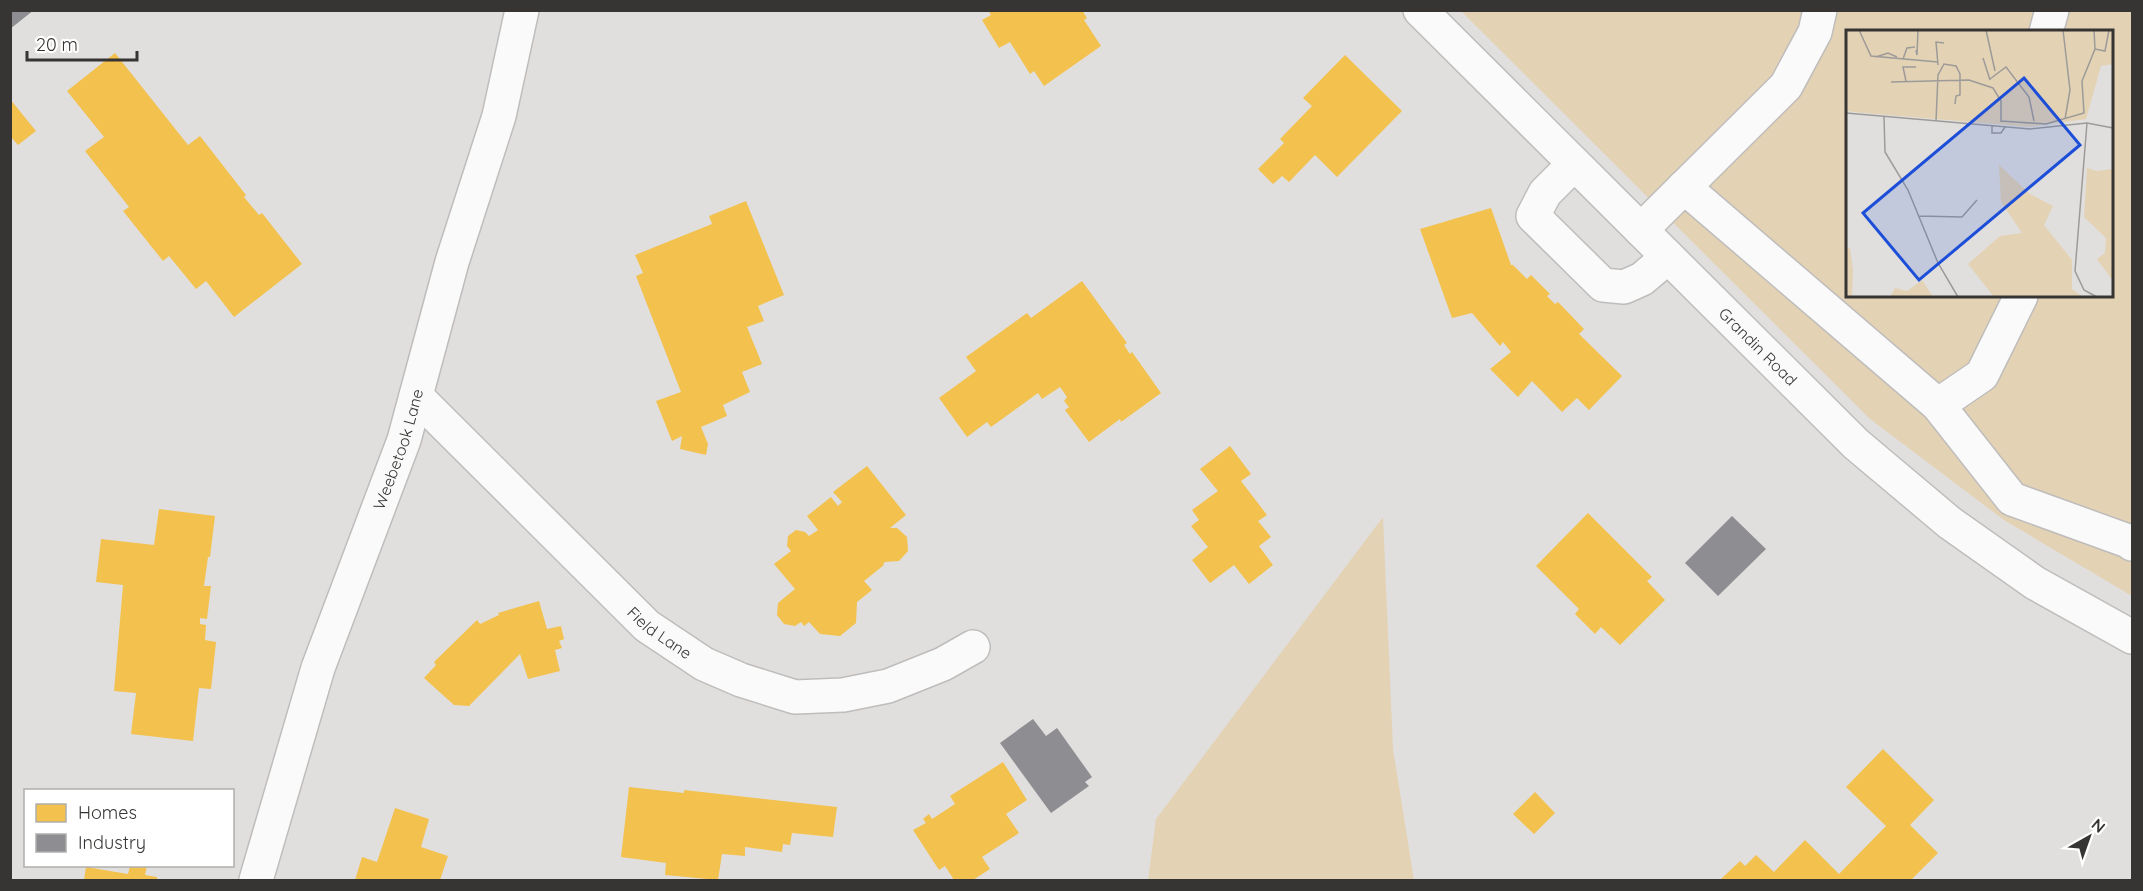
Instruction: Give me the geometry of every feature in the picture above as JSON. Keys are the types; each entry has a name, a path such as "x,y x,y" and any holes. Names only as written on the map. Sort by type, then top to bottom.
{"street":[{"name":"Weebetook Lane","path":"256,880 318,668 397,461 452,262 499,116 522,10"},
{"name":"Grandin Road","path":"1420,10 1856,444 1950,523 2036,583 2133,637"},
{"path":"1641,230 1786,86 1815,32 1820,10"},
{"path":"2047,30 2052,10"},
{"path":"1574,164 1545,193 1533,216 1603,285 1624,287 1642,279 1668,257"},
{"path":"1684,187 1938,405 2012,499 2133,544"},
{"path":"1938,405 1982,375 2021,297"},
{"name":"Field Lane","path":"416,396 647,626 704,664 741,680 795,697 843,695 888,686 943,664 974,647"}],"shaded area":[{"path":"1461,11 2132,11 2132,596 2004,520 1870,419"},
{"path":"1383,517 1393,749 1414,880 1148,880 1156,819"}],"building: Homes":[{"path":"988,10 1082,10 1087,18 1084,20 1101,46 1044,86 1034,71 1030,74 1010,42 999,48 982,20 991,15"},
{"path":"115,53 188,145 200,136 246,195 244,197 259,215 262,213 302,264 234,317 206,281 196,289 169,256 163,261 123,211 129,207 85,151 104,137 67,91"},
{"path":"1345,55 1402,111 1337,177 1315,155 1289,182 1282,176 1273,184 1258,169 1284,143 1280,139 1312,106 1303,98"},
{"path":"10,99 36,131 18,145 10,136"},
{"path":"746,201 784,295 758,306 764,321 747,327 762,364 742,372 750,392 723,405 727,416 701,427 708,444 706,455 680,449 682,436 672,441 656,401 681,392 636,276 643,273 635,255 712,224 709,216"},
{"path":"1491,208 1511,265 1527,279 1531,275 1550,294 1547,296 1555,304 1558,302 1584,329 1579,334 1622,376 1589,410 1577,398 1562,412 1532,381 1518,397 1490,369 1511,352 1503,342 1500,346 1472,313 1452,318 1420,229"},
{"path":"1082,281 1127,343 1124,345 1130,354 1132,352 1161,393 1089,442 1065,410 1069,407 1064,401 1067,397 1060,387 1042,399 1038,393 991,427 987,422 967,437 939,398 976,371 966,357 1027,313 1031,318"},
{"path":"1230,446 1251,474 1241,481 1267,515 1258,521 1271,537 1259,546 1273,565 1249,584 1234,565 1210,583 1192,560 1208,547 1191,526 1199,520 1192,510 1218,491 1200,469"},
{"path":"867,466 906,515 890,528 897,528 907,537 908,551 899,561 885,562 864,581 872,590 857,602 856,623 840,636 820,634 809,622 804,626 801,622 795,626 784,624 777,615 778,603 795,589 774,564 791,551 787,546 788,536 796,530 805,532 809,536 818,530 807,516 831,497 838,506 842,502 833,492"},
{"path":"159,509 215,516 204,586 211,586 207,619 200,618 200,624 206,625 205,640 216,642 211,689 199,688 193,741 131,734 136,693 114,691 123,585 96,582 101,539 154,545"},
{"path":"1588,513 1652,577 1647,581 1665,600 1620,645 1601,627 1595,634 1575,614 1579,609 1536,566"},
{"path":"539,601 547,629 561,626 564,639 559,641 562,648 555,650 560,671 528,679 520,654 469,706 454,705 424,678 436,665 434,662 477,620 480,624 499,615 498,613"},
{"path":"1883,749 1934,800 1910,825 1938,853 1911,880 1720,880 1740,861 1745,866 1756,855 1774,872 1805,840 1839,874 1886,826 1846,787"},
{"path":"1003,762 1027,800 1006,814 1019,833 982,857 990,869 973,880 954,880 945,866 939,870 913,830 926,823 923,819 929,814 932,819 955,804 950,796"},
{"path":"629,787 684,793 684,790 837,807 833,837 792,833 790,845 783,844 782,852 745,847 745,856 722,854 718,880 665,875 666,863 621,857"},
{"path":"1535,792 1555,813 1534,834 1513,814"},
{"path":"395,808 429,819 421,847 448,856 440,880 355,880 362,857 377,862"},
{"path":"86,867 128,874 130,867 147,867 145,875 157,877 157,880 84,880"}],"building: Industry":[{"path":"10,10 34,10 10,29"},
{"path":"1732,516 1766,549 1718,596 1685,563"},
{"path":"1033,719 1046,736 1057,728 1092,777 1085,782 1089,786 1051,813 1000,743"}]}
